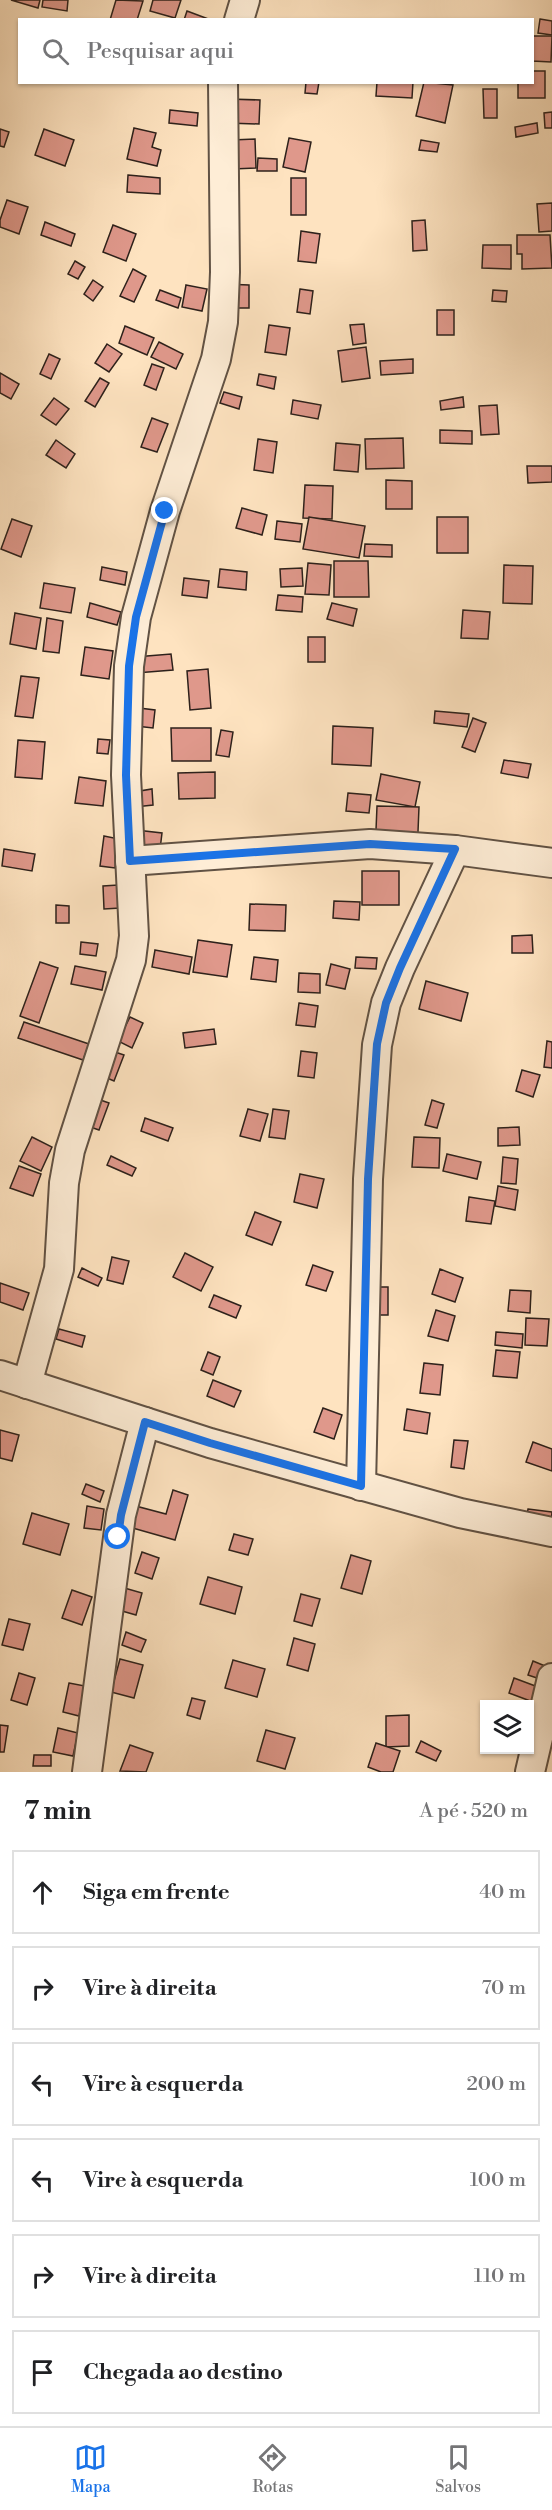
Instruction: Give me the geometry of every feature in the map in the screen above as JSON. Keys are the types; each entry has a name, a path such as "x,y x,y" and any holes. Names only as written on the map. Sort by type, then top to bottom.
{"street":[{"path":"240,18 245,0"},
{"path":"27,1384 59,1269 64,1184 70,1150 130,960 134,936 126,775 129,666 136,617 168,501 216,359 223,322 225,272 223,84"},
{"path":"130,861 370,844 455,849 552,864"},
{"path":"361,1486 368,1179 377,1044 386,1003 400,968 455,849"},
{"path":"0,1375 210,1443 361,1486 460,1513 552,1532"},
{"path":"87,1772 121,1515 145,1422"},
{"path":"530,1772 552,1677"}],"building":[{"path":"11,0 40,0 38,8"},
{"path":"43,0 68,0 67,11 42,7"},
{"path":"116,0 143,1 138,18 111,18"},
{"path":"153,0 181,0 175,18 150,11"},
{"path":"187,11 206,18 185,18"},
{"path":"540,19 552,21 552,35 538,33"},
{"path":"534,36 552,36 551,62 534,61"},
{"path":"534,71 545,71 545,98 518,98 518,84 534,84"},
{"path":"306,84 319,84 317,94 305,93"},
{"path":"377,84 413,84 412,98 376,96"},
{"path":"424,84 453,85 445,123 416,116"},
{"path":"483,89 497,89 497,118 484,118"},
{"path":"228,99 260,100 259,124 227,123"},
{"path":"170,110 198,113 197,126 169,123"},
{"path":"552,112 552,128 545,128 544,113"},
{"path":"537,123 538,133 516,137 515,127"},
{"path":"134,128 156,133 152,147 161,150 157,166 127,159"},
{"path":"0,129 9,132 4,147 0,146"},
{"path":"44,129 74,140 65,166 35,155"},
{"path":"289,138 311,142 305,172 283,167"},
{"path":"255,139 256,168 233,169 232,140"},
{"path":"421,140 439,143 437,152 419,150"},
{"path":"258,158 277,159 277,171 257,171"},
{"path":"128,175 160,178 160,194 127,192"},
{"path":"291,178 306,178 306,215 291,215"},
{"path":"7,200 28,207 19,234 0,227"},
{"path":"552,203 552,231 539,232 537,204"},
{"path":"425,220 427,250 413,251 412,221"},
{"path":"45,222 75,234 71,246 41,235"},
{"path":"113,225 136,234 126,261 103,252"},
{"path":"301,231 320,234 316,263 298,261"},
{"path":"517,235 550,235 552,268 522,269 522,254 517,254"},
{"path":"483,245 511,245 511,269 482,268"},
{"path":"75,261 85,267 78,279 68,274"},
{"path":"133,269 146,276 134,302 120,296"},
{"path":"93,280 103,287 93,301 84,294"},
{"path":"223,284 249,285 249,308 222,308"},
{"path":"186,285 207,289 202,311 182,307"},
{"path":"300,289 313,291 310,314 297,312"},
{"path":"160,290 181,298 178,308 156,300"},
{"path":"493,290 507,291 506,302 492,301"},
{"path":"437,310 454,310 454,335 437,335"},
{"path":"364,324 366,343 353,345 350,325"},
{"path":"269,325 290,328 286,355 265,352"},
{"path":"125,326 154,338 147,355 119,343"},
{"path":"159,342 183,354 176,369 151,357"},
{"path":"107,344 122,354 109,372 95,363"},
{"path":"366,347 370,378 342,382 338,351"},
{"path":"49,354 60,359 51,379 40,374"},
{"path":"413,359 413,373 381,375 380,361"},
{"path":"152,364 164,368 156,390 144,385"},
{"path":"0,373 19,384 11,399 0,393"},
{"path":"259,374 276,377 274,389 257,385"},
{"path":"100,378 109,383 95,407 85,401"},
{"path":"224,392 242,397 239,409 220,403"},
{"path":"463,397 464,407 441,410 440,401"},
{"path":"54,398 69,409 56,425 41,415"},
{"path":"293,400 321,405 318,419 291,414"},
{"path":"497,405 499,434 481,435 479,406"},
{"path":"152,418 168,424 157,452 141,447"},
{"path":"440,430 472,431 472,444 440,443"},
{"path":"403,438 404,468 366,469 365,439"},
{"path":"258,439 277,442 273,473 254,470"},
{"path":"56,440 75,454 66,468 46,455"},
{"path":"336,443 360,445 358,472 334,470"},
{"path":"527,466 552,466 552,482 528,483"},
{"path":"386,480 412,481 412,509 386,509"},
{"path":"305,485 333,486 332,519 303,518"},
{"path":"242,508 267,515 262,535 236,528"},
{"path":"309,517 365,526 359,558 303,549"},
{"path":"437,517 468,517 468,553 437,553"},
{"path":"12,519 32,526 21,557 1,549"},
{"path":"277,521 302,524 300,542 275,539"},
{"path":"365,544 392,545 392,557 364,556"},
{"path":"334,561 368,561 369,597 334,597"},
{"path":"308,563 331,565 329,595 305,594"},
{"path":"504,565 533,566 532,604 503,603"},
{"path":"102,567 127,572 125,585 100,580"},
{"path":"302,568 303,586 281,587 280,569"},
{"path":"220,569 247,572 246,590 218,587"},
{"path":"184,578 209,581 207,598 182,595"},
{"path":"44,583 75,588 71,613 40,608"},
{"path":"278,595 303,597 302,612 276,610"},
{"path":"90,603 121,612 117,625 87,617"},
{"path":"332,603 357,609 353,626 327,619"},
{"path":"463,610 490,612 488,639 461,638"},
{"path":"15,613 41,618 36,649 10,644"},
{"path":"47,618 63,621 59,653 43,651"},
{"path":"308,637 325,637 325,662 308,662"},
{"path":"85,647 113,651 109,679 81,675"},
{"path":"171,654 173,670 136,673 135,657"},
{"path":"208,669 211,708 190,710 187,671"},
{"path":"21,676 39,678 33,718 15,716"},
{"path":"139,708 155,710 153,728 136,726"},
{"path":"435,711 469,714 467,727 434,723"},
{"path":"473,718 486,723 475,752 462,747"},
{"path":"333,726 373,728 371,766 332,764"},
{"path":"171,728 211,728 211,761 172,761"},
{"path":"221,730 233,732 229,757 216,755"},
{"path":"98,739 110,740 108,754 97,753"},
{"path":"18,740 45,742 42,779 15,777"},
{"path":"504,760 531,764 528,778 501,773"},
{"path":"215,772 215,798 179,799 178,773"},
{"path":"381,774 420,782 415,807 376,800"},
{"path":"79,777 106,781 103,806 75,803"},
{"path":"152,789 153,805 135,807 134,792"},
{"path":"348,793 371,795 369,813 346,811"},
{"path":"377,806 419,807 417,856 375,854"},
{"path":"136,830 162,833 158,866 132,863"},
{"path":"104,836 119,839 115,868 100,866"},
{"path":"4,849 35,854 32,871 2,866"},
{"path":"362,871 399,871 399,905 362,905"},
{"path":"118,885 120,908 104,909 103,886"},
{"path":"334,901 360,902 359,920 333,918"},
{"path":"250,904 286,905 285,931 249,930"},
{"path":"56,905 69,906 69,923 56,923"},
{"path":"532,935 533,953 512,953 512,936"},
{"path":"198,940 232,945 227,977 193,972"},
{"path":"81,942 98,944 96,956 80,954"},
{"path":"155,950 192,957 189,974 152,967"},
{"path":"254,957 278,960 276,982 251,979"},
{"path":"356,957 377,958 376,969 355,968"},
{"path":"40,962 58,968 39,1023 20,1016"},
{"path":"331,964 350,969 345,989 326,985"},
{"path":"75,966 106,972 102,990 71,984"},
{"path":"299,973 320,974 320,993 298,992"},
{"path":"426,981 468,993 461,1021 419,1009"},
{"path":"299,1003 318,1006 315,1027 296,1025"},
{"path":"130,1017 143,1023 132,1048 118,1041"},
{"path":"24,1022 89,1044 83,1060 18,1038"},
{"path":"214,1029 216,1044 185,1048 183,1033"},
{"path":"547,1041 552,1042 552,1068 544,1067"},
{"path":"109,1050 124,1055 114,1081 100,1075"},
{"path":"301,1051 317,1053 314,1078 298,1076"},
{"path":"522,1070 540,1075 533,1097 516,1091"},
{"path":"89,1096 109,1103 99,1130 79,1123"},
{"path":"432,1100 444,1104 437,1128 425,1125"},
{"path":"248,1109 268,1114 260,1141 240,1136"},
{"path":"273,1109 289,1111 285,1139 269,1137"},
{"path":"145,1118 173,1128 168,1141 141,1131"},
{"path":"519,1127 520,1145 498,1146 498,1128"},
{"path":"32,1137 52,1147 41,1171 20,1161"},
{"path":"414,1137 440,1138 439,1168 412,1167"},
{"path":"447,1154 481,1162 477,1179 443,1171"},
{"path":"111,1156 136,1168 132,1176 107,1165"},
{"path":"503,1157 518,1159 516,1184 501,1183"},
{"path":"19,1166 41,1174 33,1196 10,1188"},
{"path":"300,1174 324,1179 317,1208 294,1202"},
{"path":"498,1186 518,1190 515,1210 495,1206"},
{"path":"469,1197 495,1201 491,1224 466,1221"},
{"path":"255,1212 281,1222 272,1245 246,1235"},
{"path":"185,1253 213,1267 201,1291 173,1277"},
{"path":"112,1257 129,1261 123,1284 107,1280"},
{"path":"313,1265 333,1272 326,1291 306,1285"},
{"path":"82,1268 102,1278 98,1286 78,1277"},
{"path":"440,1269 463,1278 455,1302 432,1294"},
{"path":"0,1283 29,1293 23,1310 0,1302"},
{"path":"373,1287 388,1287 388,1315 373,1315"},
{"path":"510,1290 531,1291 530,1313 508,1311"},
{"path":"214,1295 241,1306 236,1318 209,1307"},
{"path":"436,1310 455,1316 448,1341 428,1336"},
{"path":"526,1318 549,1319 547,1346 525,1345"},
{"path":"59,1329 85,1336 82,1347 56,1339"},
{"path":"496,1332 523,1334 522,1348 495,1345"},
{"path":"496,1350 520,1352 517,1378 493,1376"},
{"path":"208,1352 220,1357 213,1375 201,1370"},
{"path":"424,1363 443,1365 440,1395 420,1393"},
{"path":"213,1380 241,1391 234,1407 207,1396"},
{"path":"323,1408 342,1415 334,1439 314,1432"},
{"path":"407,1409 430,1413 427,1434 404,1430"},
{"path":"0,1430 19,1435 12,1461 0,1458"},
{"path":"454,1440 468,1441 464,1469 451,1467"},
{"path":"533,1442 552,1449 552,1471 526,1462"},
{"path":"86,1484 104,1491 100,1502 82,1494"},
{"path":"173,1490 188,1495 175,1540 122,1525 128,1504 166,1514"},
{"path":"87,1506 104,1509 101,1530 84,1528"},
{"path":"528,1509 552,1512 551,1524 526,1521"},
{"path":"32,1513 69,1524 60,1555 23,1544"},
{"path":"234,1534 253,1539 248,1555 229,1550"},
{"path":"142,1552 159,1558 152,1579 135,1573"},
{"path":"351,1555 371,1561 362,1594 341,1588"},
{"path":"208,1577 242,1587 235,1614 200,1604"},
{"path":"114,1585 142,1593 136,1615 108,1607"},
{"path":"72,1590 92,1597 82,1625 62,1618"},
{"path":"301,1594 320,1599 312,1626 294,1621"},
{"path":"9,1619 30,1624 23,1650 2,1645"},
{"path":"126,1632 146,1640 141,1652 122,1645"},
{"path":"294,1638 315,1644 308,1671 287,1665"},
{"path":"120,1659 143,1665 134,1698 111,1692"},
{"path":"233,1660 265,1669 257,1697 225,1688"},
{"path":"533,1661 545,1666 540,1679 528,1675"},
{"path":"19,1673 35,1678 27,1705 11,1700"},
{"path":"514,1678 538,1687 534,1700 509,1693"},
{"path":"69,1683 85,1686 79,1716 63,1712"},
{"path":"192,1698 205,1701 200,1719 187,1715"},
{"path":"409,1715 409,1746 386,1747 386,1716"},
{"path":"0,1725 8,1726 4,1752 0,1752"},
{"path":"58,1728 78,1733 73,1756 53,1752"},
{"path":"266,1730 295,1738 285,1769 257,1761"},
{"path":"421,1741 441,1751 436,1761 416,1752"},
{"path":"376,1743 400,1751 393,1772 381,1772 368,1767"},
{"path":"130,1745 153,1753 146,1772 120,1771"},
{"path":"34,1755 51,1755 51,1766 33,1766"}],"route":[{"path":"118,1537 121,1515 145,1422 361,1486 368,1179 377,1044 386,1003 455,849 370,844 130,861 126,775 129,666 136,617 165,511"}]}
